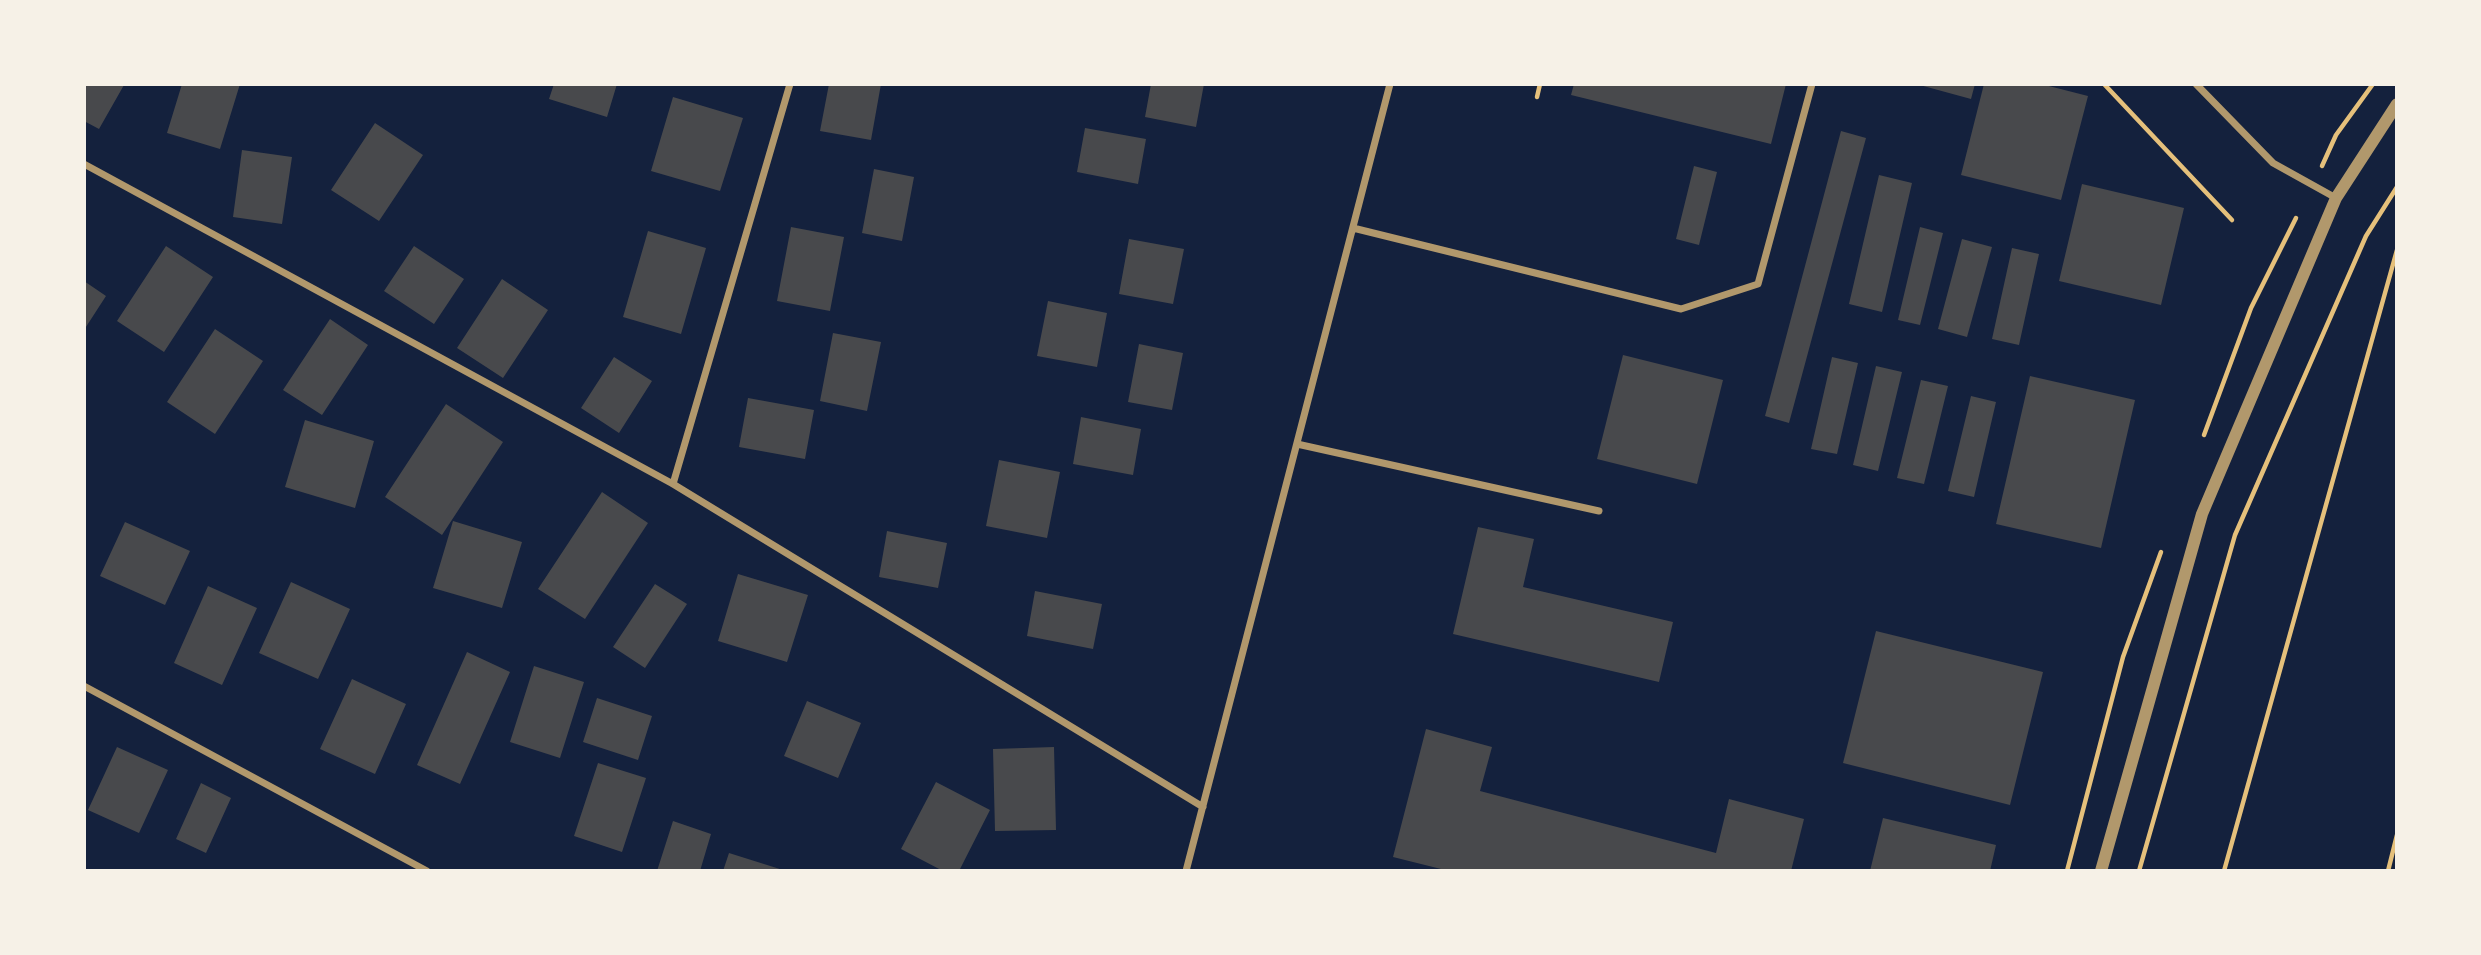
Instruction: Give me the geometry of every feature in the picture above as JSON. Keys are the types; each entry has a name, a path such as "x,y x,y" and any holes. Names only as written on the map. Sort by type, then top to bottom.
{"street":[{"path":"673,484 790,84"},
{"path":"1186,871 1390,84"},
{"path":"1353,228 1681,309 1758,284 1812,84"},
{"path":"2196,84 2273,163 2336,198"},
{"path":"2101,871 2202,514 2336,198 2397,104"},
{"path":"84,164 673,484 1203,807"},
{"path":"1297,444 1600,511"},
{"path":"84,685 427,871"}],"path":[{"path":"1537,97 1540,84"},
{"path":"2104,84 2232,220"},
{"path":"2139,871 2235,535 2366,236 2397,187"},
{"path":"2224,871 2397,250"},
{"path":"2388,871 2397,835"}],"building":[{"path":"84,84 124,85 99,129 84,121"},
{"path":"182,84 240,84 220,149 167,133"},
{"path":"554,84 617,84 607,117 549,99"},
{"path":"829,84 881,84 871,140 820,131"},
{"path":"1151,84 1204,84 1196,127 1145,117"},
{"path":"1574,84 1786,84 1771,144 1571,95"},
{"path":"1916,84 1975,84 1971,99"},
{"path":"1984,84 2041,84 2088,96 2061,200 1961,175"},
{"path":"673,97 743,118 720,191 651,171"},
{"path":"375,123 423,155 379,221 331,190"},
{"path":"1085,128 1146,139 1138,184 1077,172"},
{"path":"1841,131 1866,138 1789,423 1765,416"},
{"path":"242,150 292,157 282,224 233,217"},
{"path":"1694,166 1717,172 1699,245 1676,239"},
{"path":"874,169 914,177 902,241 862,233"},
{"path":"1879,175 1912,183 1882,312 1849,304"},
{"path":"2082,184 2184,208 2161,305 2059,281"},
{"path":"791,227 844,237 830,311 777,301"},
{"path":"1920,227 1943,233 1920,325 1898,320"},
{"path":"648,231 706,248 681,334 623,317"},
{"path":"1129,239 1184,249 1173,304 1119,294"},
{"path":"1962,239 1992,247 1967,337 1938,329"},
{"path":"166,246 213,277 164,352 117,321"},
{"path":"414,246 464,279 434,324 384,291"},
{"path":"2012,248 2039,254 2019,345 1992,339"},
{"path":"502,279 548,310 503,378 457,348"},
{"path":"84,281 106,296 84,330"},
{"path":"1048,301 1107,313 1097,367 1037,356"},
{"path":"330,319 368,345 322,415 283,390"},
{"path":"215,329 263,361 215,434 167,402"},
{"path":"833,333 881,342 867,411 820,401"},
{"path":"1139,344 1183,353 1172,410 1128,402"},
{"path":"1623,355 1723,380 1697,484 1597,459"},
{"path":"614,357 652,381 619,433 581,408"},
{"path":"1832,357 1858,363 1837,454 1811,449"},
{"path":"1876,366 1902,372 1878,471 1853,465"},
{"path":"2030,376 2135,400 2101,548 1996,524"},
{"path":"1921,380 1948,386 1924,484 1897,478"},
{"path":"1971,396 1996,402 1974,497 1948,491"},
{"path":"748,398 814,410 805,459 739,447"},
{"path":"446,404 503,442 442,535 385,497"},
{"path":"1081,417 1141,429 1133,475 1073,464"},
{"path":"305,420 374,441 355,508 285,487"},
{"path":"999,460 1060,472 1047,538 986,526"},
{"path":"602,492 648,523 585,619 538,589"},
{"path":"453,521 522,542 502,608 433,588"},
{"path":"125,522 190,551 165,605 100,576"},
{"path":"1478,527 1534,539 1523,587 1673,622 1659,682 1453,634"},
{"path":"887,531 947,543 938,588 879,577"},
{"path":"738,574 808,595 787,662 718,641"},
{"path":"291,582 350,609 318,679 259,653"},
{"path":"655,584 687,604 645,668 613,647"},
{"path":"208,586 257,608 222,685 174,663"},
{"path":"1035,591 1102,604 1093,649 1027,636"},
{"path":"1876,631 2043,672 2010,805 1843,763"},
{"path":"467,652 510,672 460,784 417,765"},
{"path":"534,666 584,682 560,758 510,742"},
{"path":"352,679 406,704 375,774 320,749"},
{"path":"597,698 652,716 638,760 583,742"},
{"path":"807,701 861,723 838,778 784,756"},
{"path":"1426,729 1492,747 1480,791 1716,853 1729,799 1804,819 1791,871 1449,871 1393,857"},
{"path":"117,747 168,770 139,833 88,810"},
{"path":"1054,747 1056,830 995,831 993,749"},
{"path":"598,763 646,778 622,852 574,836"},
{"path":"936,782 990,810 959,871 943,871 901,849"},
{"path":"201,783 231,798 206,853 176,839"},
{"path":"1883,818 1996,845 1990,871 1870,871"},
{"path":"673,821 711,834 700,871 657,871"},
{"path":"729,853 783,870 723,871"}]}
